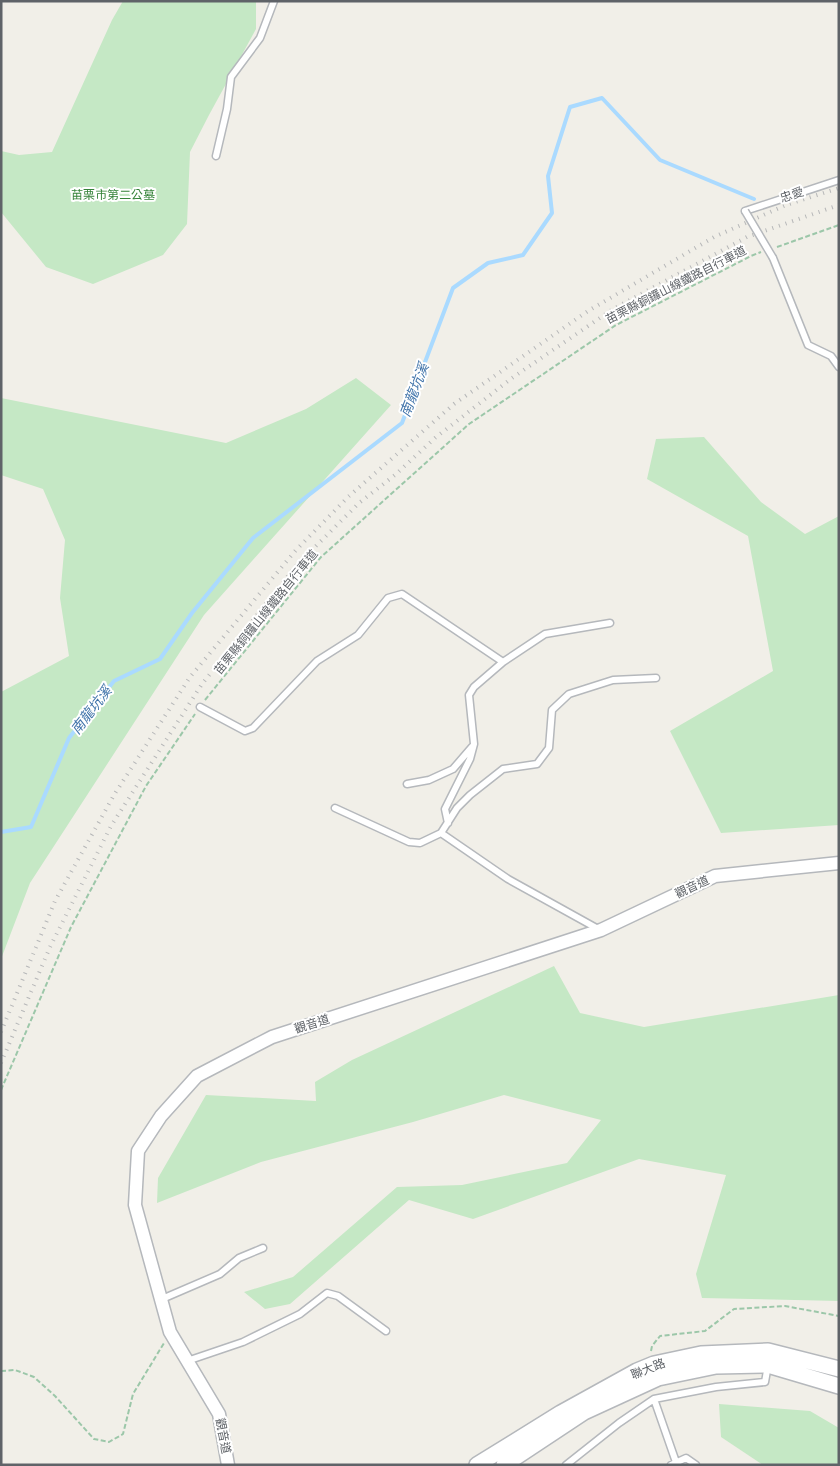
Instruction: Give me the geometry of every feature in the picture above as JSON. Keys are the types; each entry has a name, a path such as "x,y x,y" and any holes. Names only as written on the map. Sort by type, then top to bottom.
{"street":[{"name":"觀音道","path":"228,1465 219,1414 170,1332 136,1205 138,1151 161,1116 196,1076 272,1037 601,930 715,876 839,863"},
{"name":"聯大路","path":"768,1358 839,1386"},
{"name":"聯大路","path":"482,1464 561,1413 637,1371 716,1366 768,1358 839,1369"},
{"name":"聯大路","path":"504,1465 584,1412 656,1371"}],"lane":[{"path":"216,156 227,109 231,77 260,38 274,1"},
{"name":"忠愛","path":"839,180 745,210 773,258 808,345 831,356 839,366"},
{"path":"200,707 245,731 252,728 317,661 358,636 388,598 402,594 503,662"},
{"path":"448,823 445,809 470,759 474,744 469,695 474,687 503,662 545,634 610,623"},
{"path":"335,808 409,842 420,843 441,833 457,808 470,795 503,769 537,764 549,748 552,710 569,694 613,680 656,678"},
{"path":"407,784 429,780 453,769 474,744"},
{"path":"441,833 508,879 601,930"},
{"path":"162,1299 220,1274 239,1258 263,1248"},
{"path":"187,1361 251,1338 300,1314 327,1293 338,1296 386,1331"},
{"path":"566,1465 619,1422 654,1399 716,1387 765,1382 768,1358"},
{"path":"654,1399 675,1464 686,1458 696,1465"}],"path":[{"path":"777,247 839,225"},
{"name":"苗栗縣銅鑼山線鐵路自行車道","path":"1,1090 71,927 146,786 200,707 321,557 469,424 616,325 751,256 768,250"},
{"path":"656,1371 651,1357 652,1346 660,1336 705,1332 734,1309 785,1306 839,1316"},
{"path":"1,1371 15,1370 34,1377 55,1396 94,1439 110,1442 123,1434 133,1394 170,1332"}],"green space":[{"name":"苗栗市第二公墓","path":"123,1 256,1 256,29 190,152 187,224 163,255 93,284 46,267 1,212 1,151 19,155 52,152 112,20"},
{"path":"356,378 391,405 204,615 30,883 1,959 1,692 69,656 60,598 65,540 43,489 1,475 1,398 226,443 306,409"},
{"path":"704,437 761,502 805,534 839,516 839,825 721,833 670,731 773,671 748,536 647,479 656,439"},
{"path":"554,966 580,1013 644,1027 839,995 839,1301 702,1298 696,1274 726,1175 639,1159 473,1219 409,1200 290,1304 265,1309 244,1292 293,1277 397,1187 462,1185 567,1163 601,1120 504,1095 413,1122 261,1162 157,1203 158,1178 206,1095 316,1101 315,1082 352,1060"},
{"path":"719,1404 810,1411 839,1428 839,1465 763,1465 721,1437"}],"waterway":[{"name":"南龍坑溪","path":"1,832 31,827 69,738 114,681 160,659 192,613 253,538 402,423 453,288 488,263 523,255 552,213 548,176 570,107 602,98 660,160 754,199"}],"railway":[{"path":"1,1032 55,901 114,795 190,677 296,550 348,497 454,404 588,311 714,237 786,205 839,188"},
{"path":"1,1063 50,947 111,826 202,684 296,566 359,503 395,475 435,438 512,378 613,309 747,237 839,205"}]}
